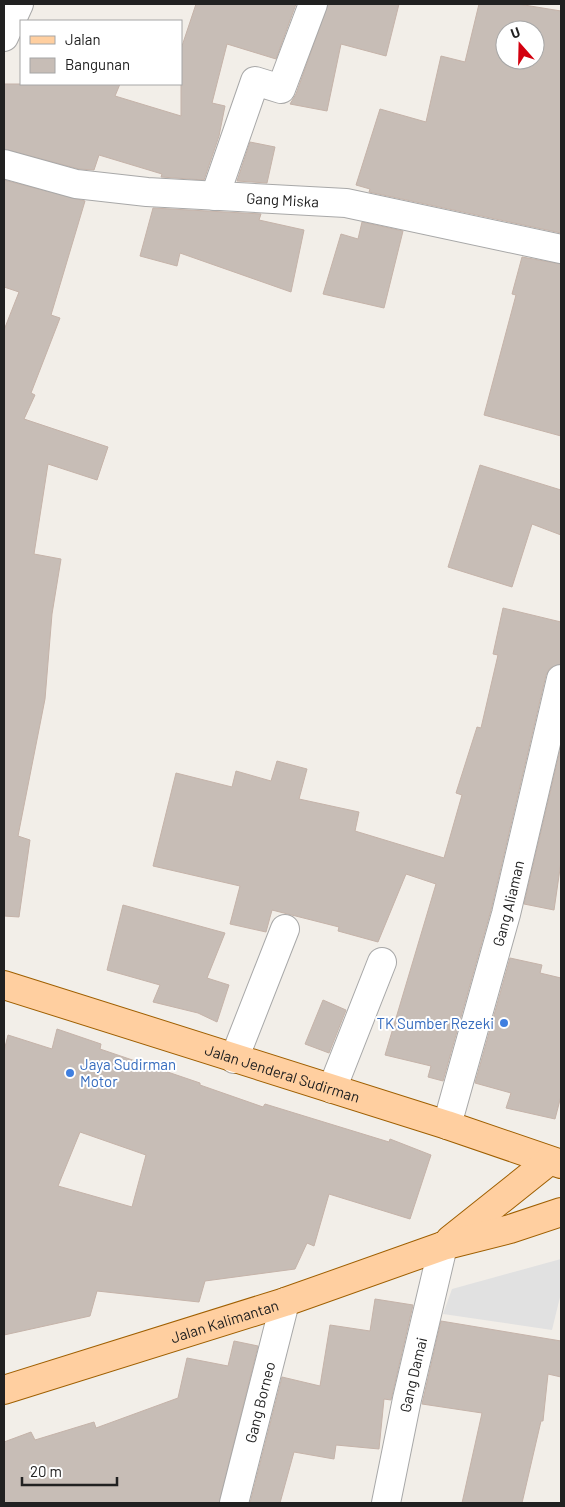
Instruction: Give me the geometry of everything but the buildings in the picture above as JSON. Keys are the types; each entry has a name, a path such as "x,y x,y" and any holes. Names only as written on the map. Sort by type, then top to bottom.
{"main road":[{"name":"Jalan Jenderal Sudirman","path":"4,985 447,1125 555,1162"},
{"name":"Jalan Kalimantan","path":"443,1246 555,1162"},
{"name":"Jalan Kalimantan","path":"4,1390 285,1302 443,1246 510,1229 561,1212"}],"street":[{"path":"4,37 19,4"},
{"path":"215,196 256,81 281,89 314,4"},
{"name":"Gang Miska","path":"4,164 76,184 147,192 346,203 561,249"},
{"name":"Gang Aliaman","path":"447,1125 506,914 561,679"},
{"path":"234,1059 285,929"},
{"path":"332,1089 382,962"},
{"name":"Gang Damai","path":"386,1503 407,1399 443,1246"},
{"name":"Gang Borneo","path":"234,1503 285,1302"}],"shaded area":[{"path":"561,1259 561,1293 552,1330 443,1314 452,1289"}],"place":[{"name":"TK Sumber Rezeki","path":"504,1023"},
{"name":"Jaya Sudirman Motor","path":"70,1073"}]}
